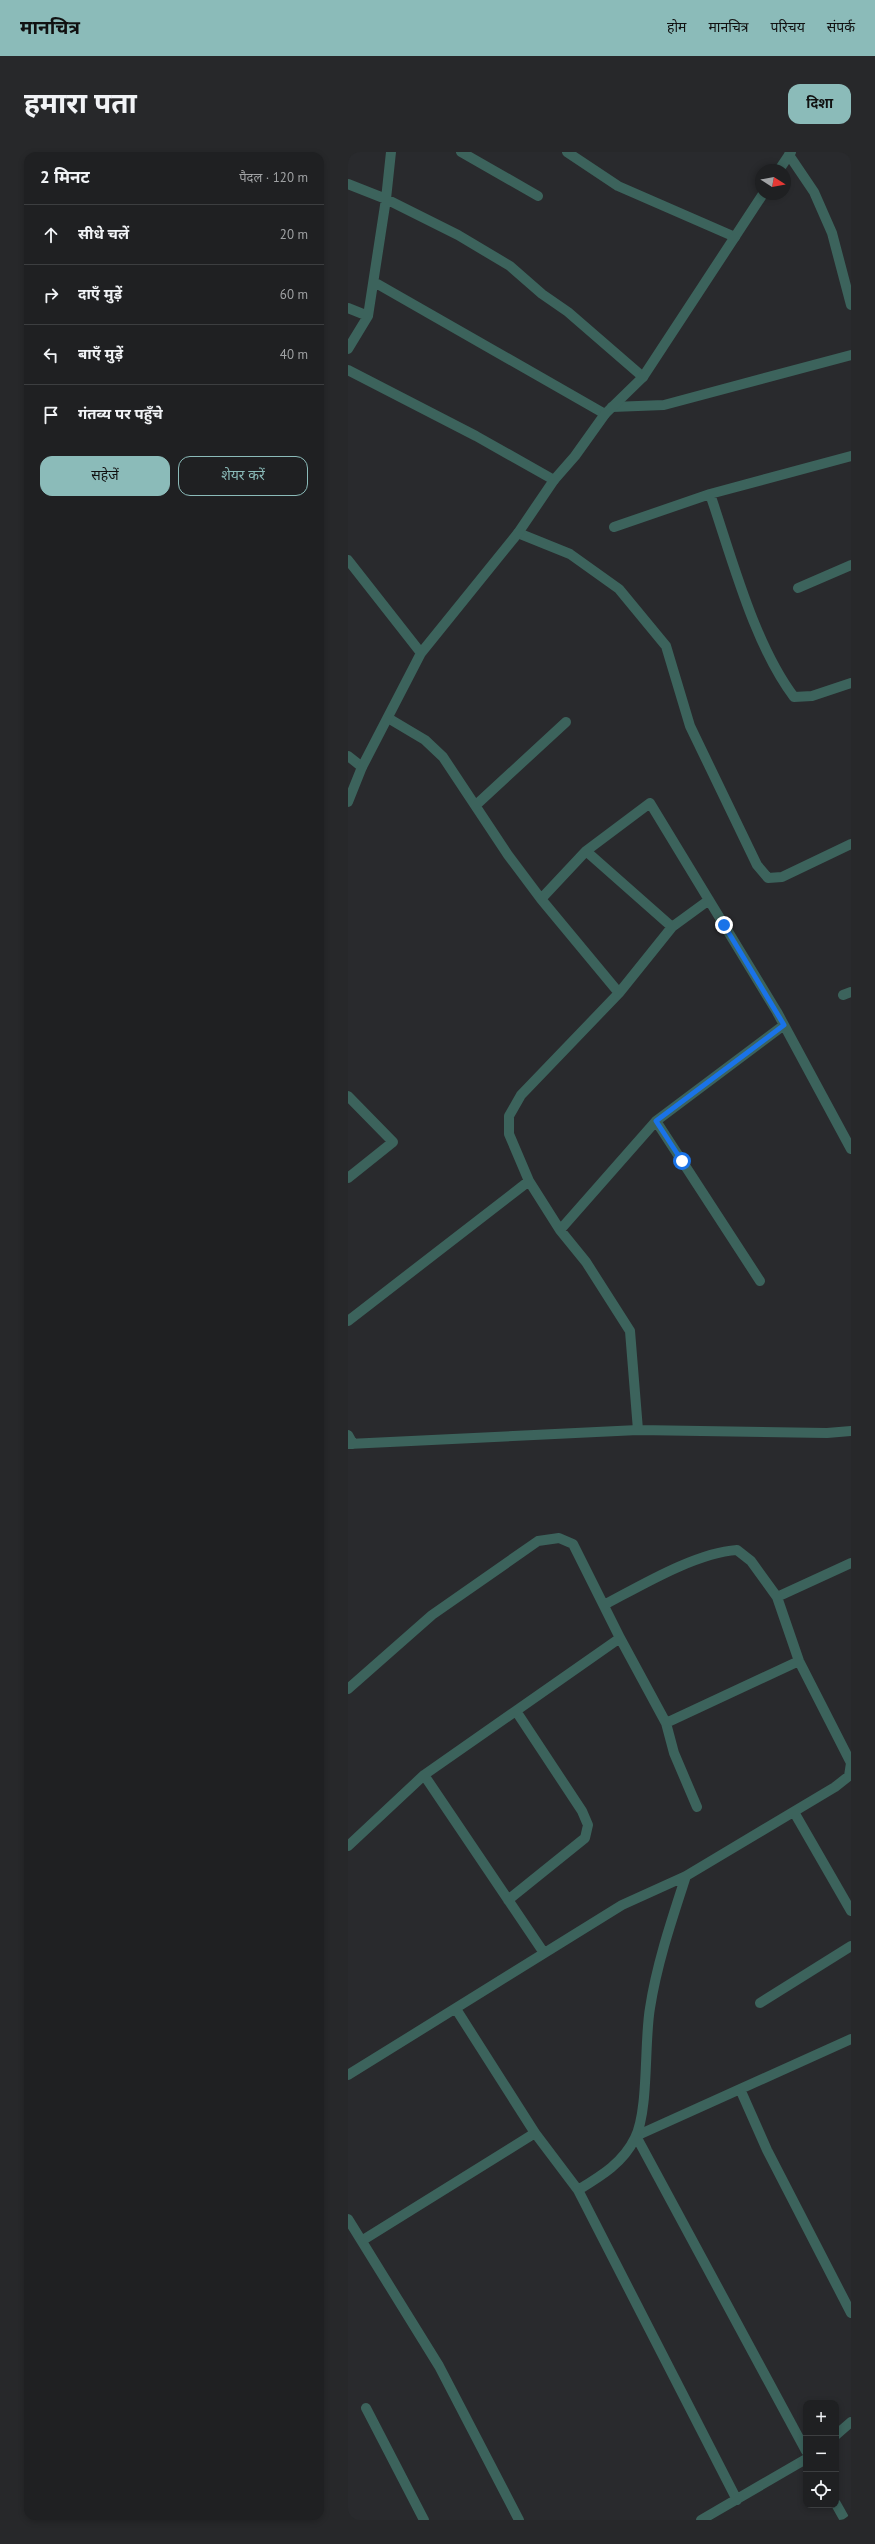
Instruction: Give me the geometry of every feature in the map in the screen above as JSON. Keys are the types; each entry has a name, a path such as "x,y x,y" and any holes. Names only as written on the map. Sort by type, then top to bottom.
{"street":[{"path":"348,349 368,316 386,198 391,152"},
{"path":"461,152 538,196"},
{"path":"567,152 618,186 735,238"},
{"path":"783,164 790,153 814,192 832,233 851,305"},
{"path":"348,184 386,198 458,234 510,266 542,294 568,312 643,377"},
{"path":"348,802 362,768 421,653 518,533 554,480 575,456 609,411 643,377 759,200"},
{"path":"374,282 609,411 664,405 851,355"},
{"path":"348,308 368,316"},
{"path":"348,370 554,480"},
{"path":"614,527 710,494 851,456"},
{"path":"710,494 756,625 780,678 794,697 812,696 851,683"},
{"path":"518,533 570,554 618,589 666,646 690,726 757,866 768,878 782,877 851,844"},
{"path":"348,560 421,653"},
{"path":"798,588 851,565"},
{"path":"388,718 425,740 443,757 508,855 541,899 593,958 619,993"},
{"path":"476,805 566,722"},
{"path":"348,756 362,768"},
{"path":"541,899 586,851 650,803 784,1025 851,1149"},
{"path":"586,851 672,927"},
{"path":"638,1430 630,1331 586,1262 560,1230 529,1181 509,1134 509,1116 521,1095 619,993 672,927 709,900"},
{"path":"560,1230 656,1121 784,1025"},
{"path":"348,1096 393,1142 348,1178"},
{"path":"656,1121 760,1281"},
{"path":"348,1321 529,1181"},
{"path":"350,1441 638,1430 827,1433 851,1431"},
{"path":"348,1689 432,1615 538,1541 559,1538 573,1544 620,1638 666,1723 674,1753 697,1807"},
{"path":"348,2075 622,1905 686,1876 794,1812 849,1776 851,1763 799,1661 777,1598 751,1561 737,1550 717,1552 644,1584 604,1605"},
{"path":"777,1598 851,1563"},
{"path":"348,1846 424,1775 620,1638"},
{"path":"666,1723 799,1661"},
{"path":"508,1900 585,1838 588,1825 582,1811 516,1711"},
{"path":"424,1775 544,1953"},
{"path":"794,1812 851,1911"},
{"path":"578,2190 609,2171 625,2154 636,2136 642,2106 650,2008 667,1934 686,1876"},
{"path":"760,2003 851,1946"},
{"path":"456,2009 535,2133 578,2190 737,2500"},
{"path":"636,2136 851,2039"},
{"path":"740,2089 768,2150 851,2313"},
{"path":"363,2240 535,2133"},
{"path":"636,2136 803,2445"},
{"path":"348,2219 363,2240 439,2366 519,2520"},
{"path":"366,2408 424,2520"},
{"path":"839,2432 851,2422"},
{"path":"701,2520 803,2461"},
{"path":"838,2508 845,2520"}],"route":[{"path":"682,1161 656,1121 749,1053 784,1025 724,925"}]}
